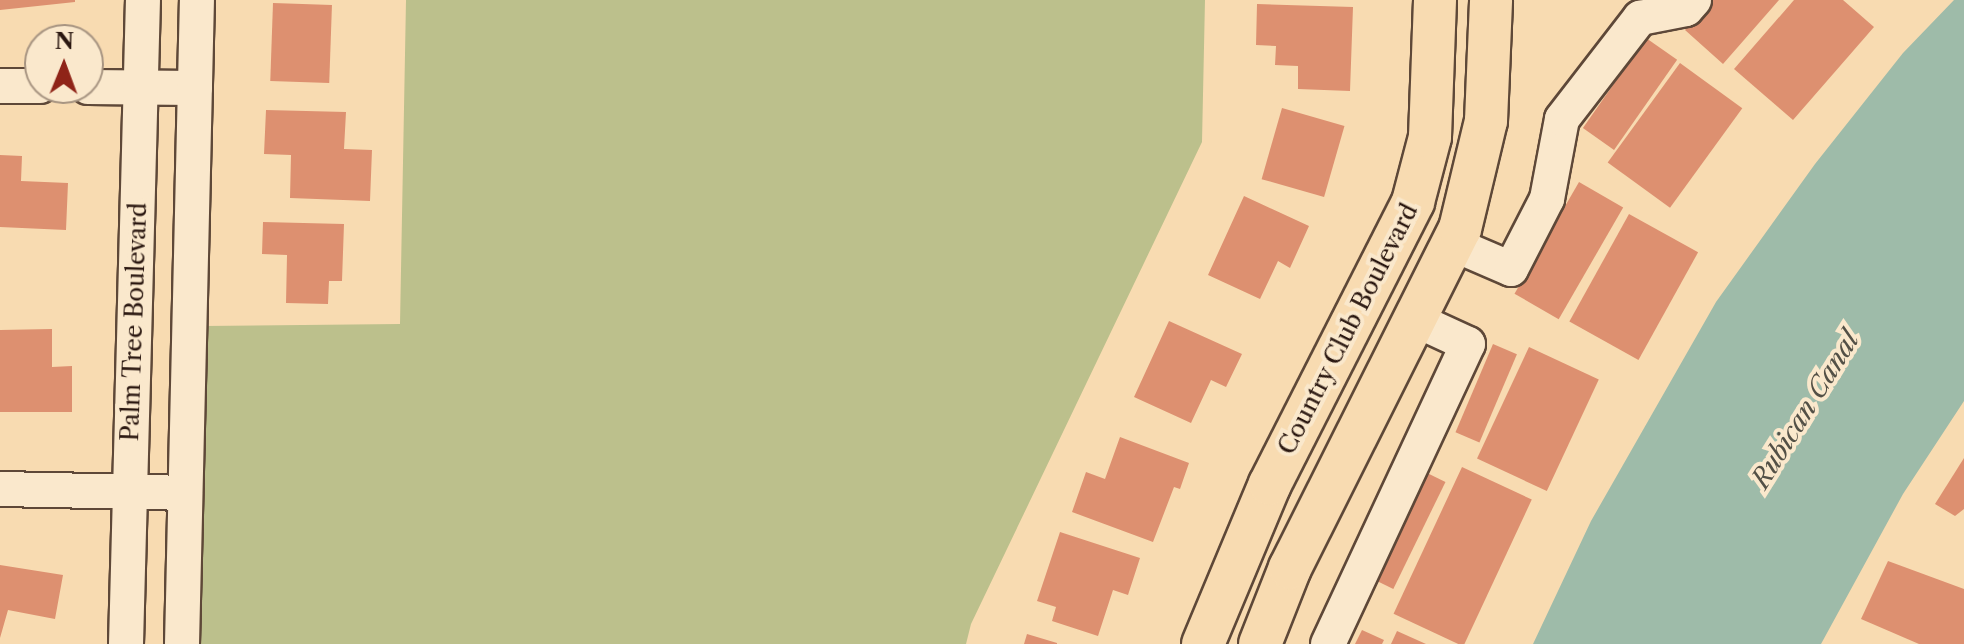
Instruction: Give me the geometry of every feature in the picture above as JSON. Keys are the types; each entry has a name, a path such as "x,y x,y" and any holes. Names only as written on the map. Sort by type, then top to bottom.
{"main road":[{"name":"Country Club Boulevard","path":"1203,644 1270,484 1413,202 1430,137 1435,0"},
{"path":"1260,644 1290,568 1453,244 1476,176 1486,121 1491,0"}],"street":[{"name":"Palm Tree Boulevard","path":"126,644 143,0"},
{"path":"182,644 197,0"},
{"path":"1453,244 1511,269 1547,199 1562,119 1640,18 1686,9 1694,0"},
{"path":"0,86 24,86"},
{"path":"104,87 195,88"},
{"path":"1328,644 1468,344 1414,319"},
{"path":"0,489 185,493"}],"green space":[{"path":"406,0 1205,0 1202,142 971,624 966,644 197,644 204,326 400,324"}],"water":[{"name":"Rubican Canal","path":"1954,0 1964,0 1964,401 1903,494 1821,644 1533,644 1591,521 1716,302 1815,164 1903,53"}],"building":[{"path":"0,0 75,0 75,2 0,10"},
{"path":"1711,0 1779,0 1723,64 1685,30"},
{"path":"1794,0 1843,0 1874,27 1793,120 1734,69"},
{"path":"273,3 332,5 329,83 270,81"},
{"path":"1257,4 1353,7 1350,91 1298,89 1298,66 1275,65 1276,46 1256,45"},
{"path":"1646,38 1677,60 1614,150 1583,128"},
{"path":"1680,63 1742,108 1670,208 1608,163"},
{"path":"1282,108 1344,126 1324,197 1262,179"},
{"path":"266,110 346,112 344,149 372,150 370,201 290,198 291,155 264,154"},
{"path":"0,155 22,156 21,181 68,183 66,230 0,227"},
{"path":"1579,182 1623,208 1559,319 1514,294"},
{"path":"1244,196 1309,226 1290,268 1278,261 1260,299 1208,275"},
{"path":"1629,214 1698,252 1638,360 1569,322"},
{"path":"263,222 344,224 342,281 329,281 328,304 286,303 287,255 262,254"},
{"path":"1169,321 1242,354 1226,387 1211,380 1191,423 1134,397"},
{"path":"52,329 52,367 72,366 72,412 0,412 0,330"},
{"path":"1493,344 1517,354 1479,443 1455,432"},
{"path":"1529,347 1599,380 1547,491 1477,458"},
{"path":"1120,437 1189,463 1180,489 1174,487 1153,542 1072,512 1086,472 1105,479"},
{"path":"1964,458 1964,509 1955,516 1935,504"},
{"path":"1462,467 1532,500 1464,644 1458,644 1394,614"},
{"path":"1423,471 1445,482 1393,589 1371,578"},
{"path":"1060,532 1140,558 1128,595 1113,590 1098,636 1052,621 1056,607 1037,601"},
{"path":"1888,561 1964,589 1964,644 1919,644 1861,619"},
{"path":"0,565 63,575 55,619 8,610 0,638"},
{"path":"1362,630 1384,640 1382,644 1355,644"},
{"path":"1397,631 1426,644 1391,644"},
{"path":"1027,634 1057,643 1057,644 1024,644"}]}
